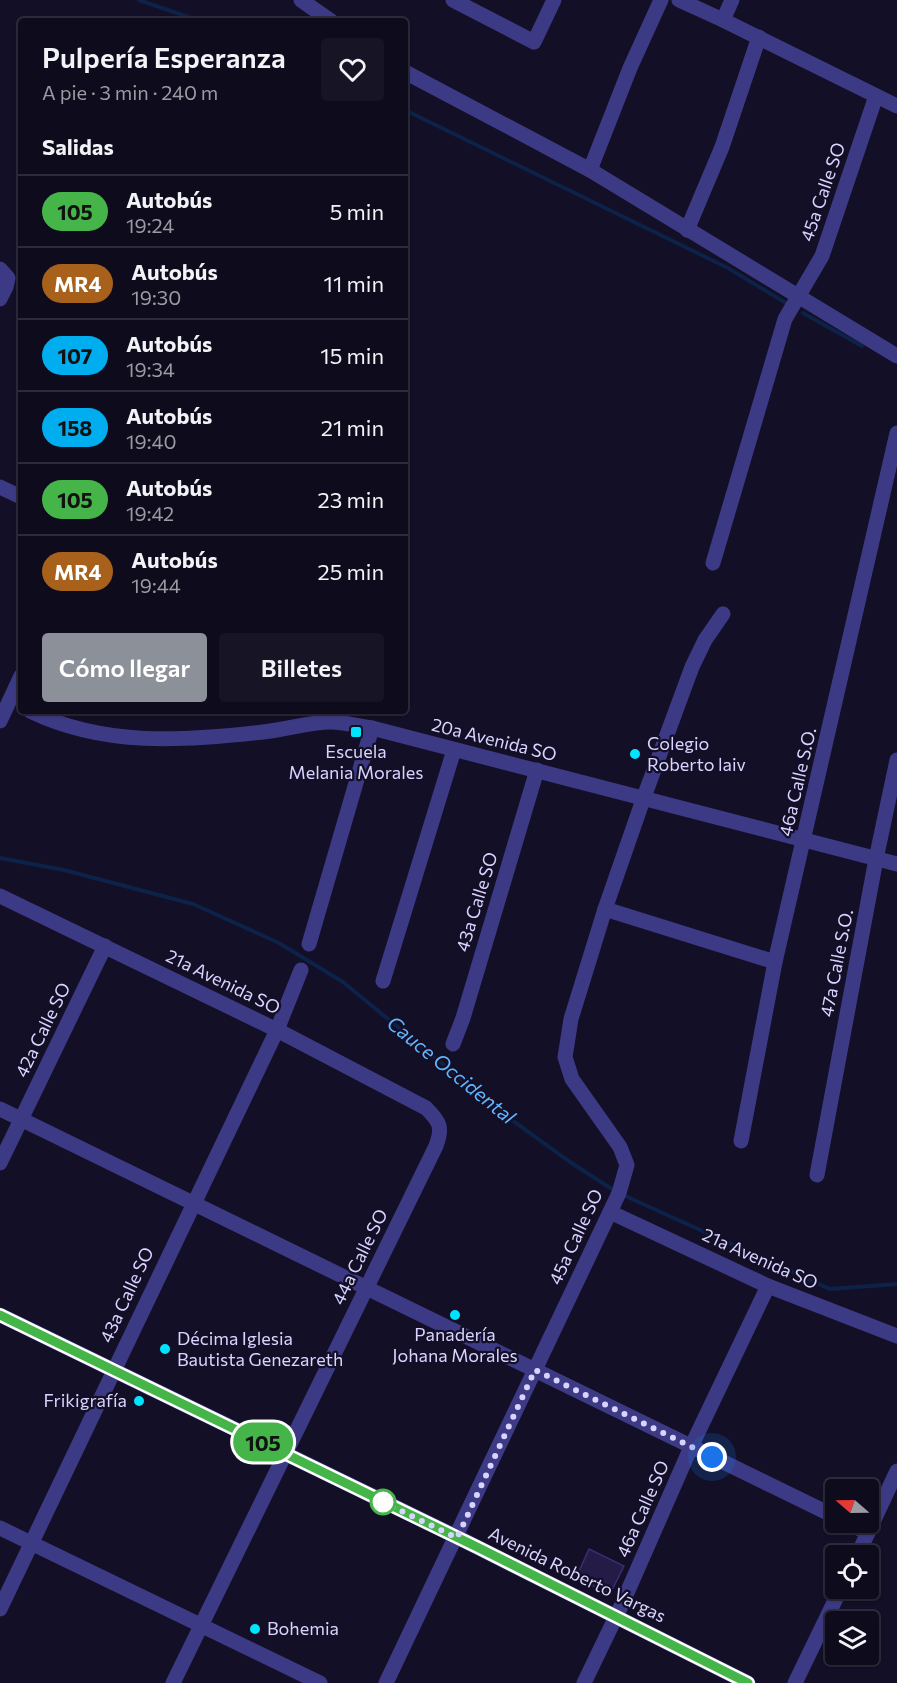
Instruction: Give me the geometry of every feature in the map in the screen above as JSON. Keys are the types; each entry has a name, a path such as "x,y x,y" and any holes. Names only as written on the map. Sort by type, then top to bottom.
{"street":[{"path":"301,0 327,18"},
{"path":"453,0 534,42 554,0"},
{"path":"590,170 630,68 661,0"},
{"path":"679,0 897,106"},
{"path":"723,20 732,0"},
{"path":"687,230 722,147 759,37"},
{"path":"408,74 590,170 897,356"},
{"name":"45a Calle SO","path":"713,562 785,319 800,297 822,255 876,96"},
{"path":"0,299 6,287 4,273"},
{"name":"46a Calle S.O.","path":"741,1141 776,962 894,461 897,433"},
{"path":"0,487 18,496"},
{"name":"45a Calle SO","path":"386,1683 457,1538 619,1193 627,1165 620,1147 572,1079 565,1057 571,1019 605,909 692,667 705,640 723,614"},
{"path":"0,721 18,683"},
{"name":"20a Avenida SO","path":"36,714 50,721 112,737 175,740 265,732 332,722 372,728 897,864"},
{"path":"309,944 372,728"},
{"path":"383,981 454,750"},
{"name":"47a Calle S.O.","path":"817,1174 876,859 897,760"},
{"name":"43a Calle SO","path":"453,1044 463,1018 537,770"},
{"name":"21a Avenida SO","path":"0,896 277,1030 426,1108"},
{"path":"605,909 776,962"},
{"name":"42a Calle SO","path":"0,1163 105,946"},
{"name":"43a Calle SO","path":"0,1610 277,1030 301,970"},
{"name":"44a Calle SO","path":"173,1683 436,1146 441,1132 437,1120 426,1108"},
{"path":"0,1109 825,1513"},
{"name":"21a Avenida SO","path":"610,1212 768,1286 897,1336"},
{"name":"46a Calle SO","path":"584,1683 691,1447 768,1286"},
{"name":"Avenida Roberto Vargas","path":"0,1315 285,1453 748,1683"},
{"path":"879,1509 897,1471"},
{"path":"0,1528 320,1683"},
{"path":"862,1545 868,1533"},
{"path":"795,1683 836,1599"}],"building":[{"path":"589,1549 624,1566 610,1594 576,1578"}],"waterway":[{"path":"139,0 191,18"},
{"path":"408,111 728,268 786,303"},
{"path":"803,313 862,346"},
{"name":"Cauce Occidental","path":"0,858 64,870 193,904 279,943 343,982 505,1115 615,1191"},
{"name":"Cauce Occidental","path":"621,1194 830,1289 897,1284"}],"bus line":[{"name":"105","path":"0,1315 477,1547 748,1683"}],"place":[{"name":"Escuela Melania Morales","path":"356,732"},
{"name":"Colegio Roberto laiv","path":"635,754"},
{"name":"Panadería Johana Morales","path":"455,1315"},
{"name":"Décima Iglesia Bautista Genezareth","path":"165,1349"},
{"name":"Frikigrafía","path":"139,1401"},
{"name":"Bohemia","path":"255,1629"}],"route":[{"path":"383,1502 457,1538 535,1370 712,1457"}]}
